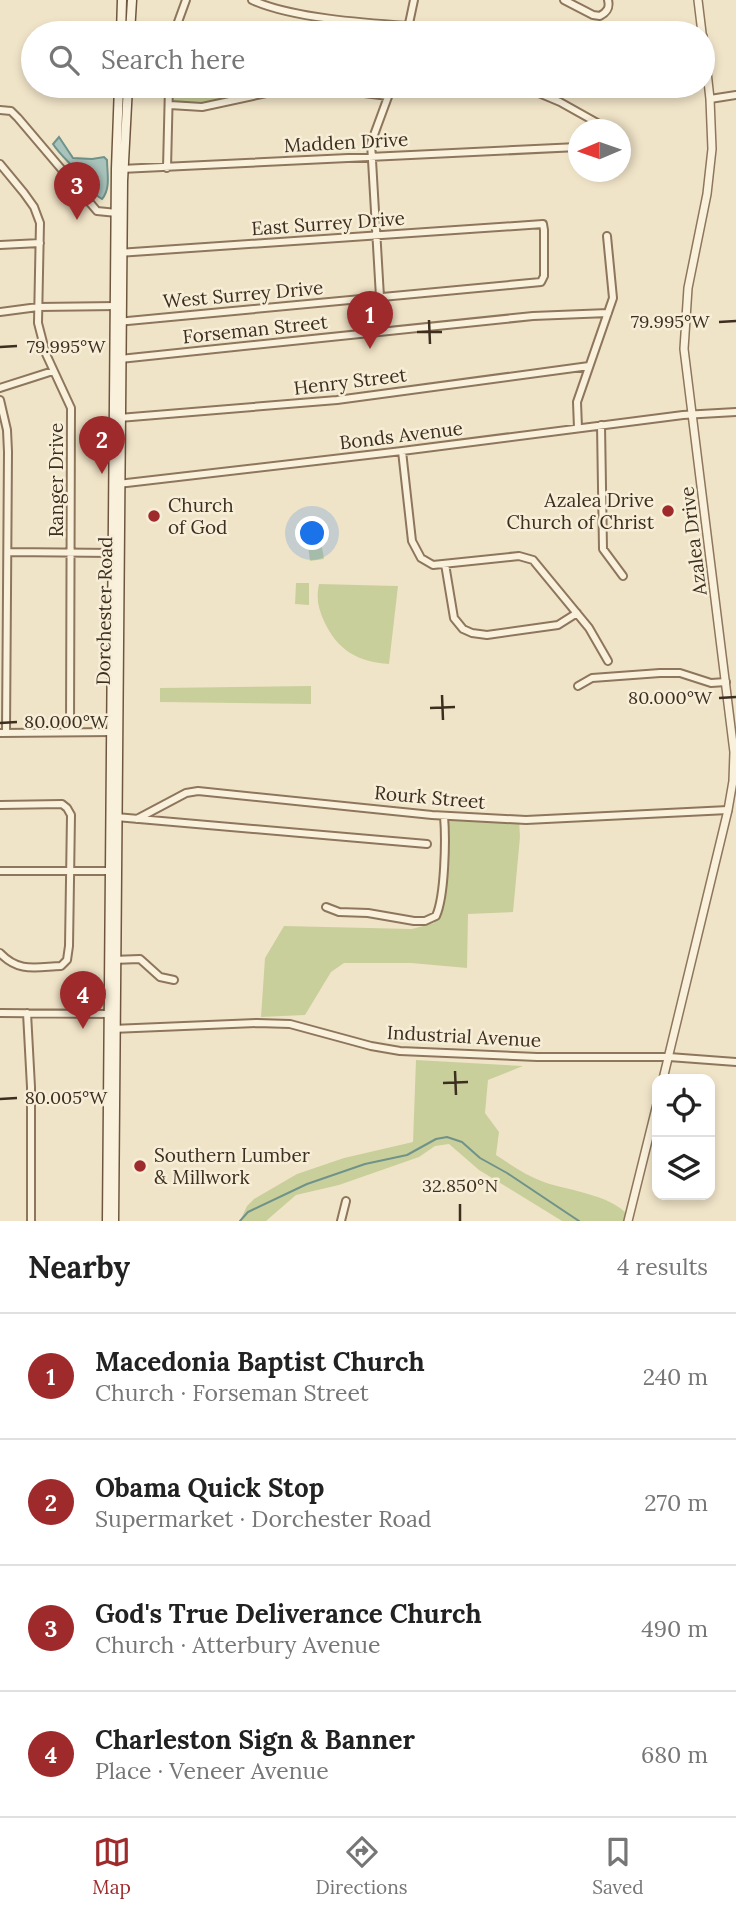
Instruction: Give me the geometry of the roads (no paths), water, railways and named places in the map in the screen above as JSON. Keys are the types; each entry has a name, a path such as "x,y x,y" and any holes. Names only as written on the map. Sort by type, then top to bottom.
{"main road":[{"path":"121,21 122,0"},
{"path":"131,21 132,0"},
{"name":"Dorchester Road","path":"114,1221 113,960 119,98"},
{"name":"Dorchester Road","path":"120,169 127,98"},
{"name":"Dorchester Road","path":"113,960 110,871 115,817"},
{"name":"Dorchester Road","path":"107,1221 113,1029"}],"street":[{"path":"178,21 186,0"},
{"path":"252,0 351,21"},
{"path":"410,21 414,0"},
{"path":"564,0 600,16 606,12 608,0"},
{"name":"Azalea Drive","path":"698,0 701,21"},
{"path":"710,99 736,95"},
{"path":"167,168 170,98"},
{"path":"170,105 202,107 244,98"},
{"path":"380,297 370,143 387,98"},
{"path":"550,98 590,119"},
{"name":"Azalea Drive","path":"664,1074 733,781 734,752 684,349 685,312 707,194 712,149 710,99"},
{"path":"0,110 11,111 18,118 97,211 119,213"},
{"name":"Madden Drive","path":"120,169 568,147"},
{"name":"Ranger Drive","path":"0,164 34,207 40,223 38,323 46,354 71,408 70,733"},
{"name":"East Surrey Drive","path":"119,253 542,224 544,276 541,282"},
{"path":"578,428 578,401 612,298 607,236"},
{"path":"0,245 40,243"},
{"name":"West Surrey Drive","path":"119,322 541,282"},
{"path":"0,312 38,307 119,307"},
{"name":"Forseman Street","path":"118,359 533,316 608,313"},
{"name":"Henry Street","path":"117,418 337,400 589,366"},
{"path":"0,388 53,370"},
{"path":"0,400 7,430 8,552 3,733 115,732"},
{"name":"Bonds Avenue","path":"117,484 402,452 693,414 736,412"},
{"path":"601,425 603,549 623,576"},
{"path":"402,452 415,551 426,562 445,564 526,557 537,563 589,628 608,661"},
{"path":"8,552 117,553"},
{"path":"445,564 454,618 458,625 472,633 488,635 558,625 577,613"},
{"path":"578,686 592,678 660,673 680,673 711,683 726,682"},
{"name":"Rourk Street","path":"137,819 186,793 198,791 444,816 526,820 728,810"},
{"path":"0,805 62,804 71,815 67,960 61,966 21,968 7,961 0,953"},
{"path":"326,907 339,912 368,913 414,921 425,921 436,916 442,882 444,816"},
{"path":"115,817 426,844"},
{"path":"0,871 110,871"},
{"path":"113,960 139,959 160,977 174,980"},
{"path":"0,1013 113,1014"},
{"path":"27,1013 31,1087 31,1221"},
{"name":"Industrial Avenue","path":"113,1029 290,1024 400,1051 536,1057 669,1057 736,1062"},
{"path":"628,1221 652,1124"},
{"path":"341,1221 346,1200"}],"water":[{"path":"59,137 73,158 104,157 107,160 108,185 102,199 96,195 96,182 93,179 82,179 53,144"}],"waterway":[{"path":"240,1221 248,1212 307,1184 365,1164 407,1155 436,1139 447,1137 462,1142 480,1158 579,1221"}],"place":[{"name":"God's True Deliverance Church","path":"77,220"},
{"name":"Macedonia Baptist Church","path":"370,349"},
{"name":"Obama Quick Stop","path":"102,474"},
{"name":"Azalea Drive Church of Christ","path":"668,511"},
{"name":"Church of God","path":"154,516"},
{"name":"Charleston Sign & Banner","path":"83,1029"},
{"name":"Southern Lumber & Millwork","path":"140,1166"}]}
